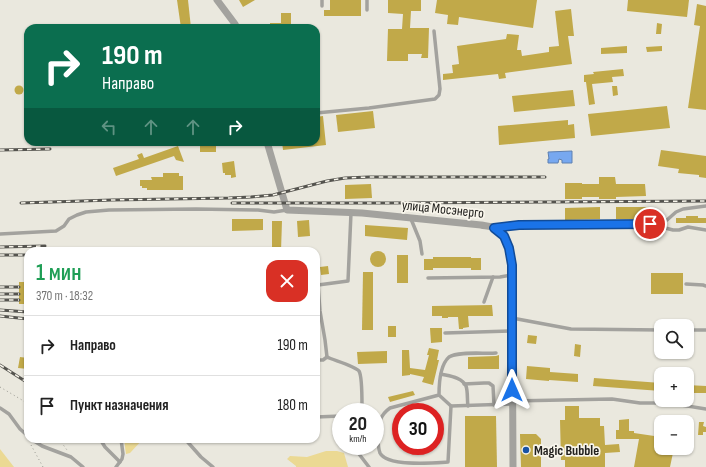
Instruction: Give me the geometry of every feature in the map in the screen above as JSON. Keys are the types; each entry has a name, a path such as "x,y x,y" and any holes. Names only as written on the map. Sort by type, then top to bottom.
{"street":[{"path":"217,0 235,24"},
{"path":"268,146 287,210"},
{"name":"улица Мосэнерго","path":"287,210 350,212 481,225 494,228 504,236 509,248 512,265 513,467"}],"lane":[{"path":"322,0 322,6"},
{"path":"367,0 367,10"},
{"path":"320,113 435,99 439,95 440,89 434,31"},
{"path":"494,228 519,225 650,224 667,220 676,212 683,209 706,206"},
{"path":"0,234 56,231 64,226 69,219 77,215 86,212 109,210 196,209 258,210 274,212 287,210"},
{"path":"320,285 348,281 350,212"},
{"path":"411,219 420,241 422,254"},
{"path":"650,224 673,230 688,227 706,230"},
{"path":"428,278 494,277 512,275"},
{"path":"484,302 494,277"},
{"path":"686,284 706,286"},
{"path":"320,311 327,357"},
{"path":"512,318 571,329 654,330"},
{"path":"694,330 706,330"},
{"path":"445,333 512,331"},
{"path":"496,353 460,354 448,358 440,374 439,395 451,406 612,399 640,403 669,403 706,409"},
{"path":"320,360 327,357"},
{"path":"327,357 359,371 361,376 362,403"},
{"path":"440,374 457,378 466,386 468,406"},
{"path":"464,384 489,383 493,386 494,405"},
{"path":"439,395 390,408 385,411 380,418 378,426 378,443 380,454 386,460 393,463 405,464 448,462 451,406"},
{"path":"0,408 9,414 24,432"},
{"path":"320,417 332,416"},
{"path":"37,443 71,457 83,467"},
{"path":"102,443 117,465 122,459 122,443"},
{"path":"189,443 201,457 213,467"},
{"path":"360,455 369,467"}],"path":[{"path":"0,387 24,402"},
{"path":"62,443 71,457"},
{"path":"30,444 43,467"}],"shaded area":[{"path":"125,443 139,443 130,453 126,454"},
{"path":"0,449 14,467 0,467"},
{"path":"326,451 332,451 332,455 345,455 348,467 296,467 287,459 290,456 307,457"}],"water":[{"path":"572,151 572,163 562,163 562,160 559,159 558,163 548,163 548,152"}],"building":[{"path":"177,0 188,0 191,24 180,24"},
{"path":"239,0 255,0 243,7"},
{"path":"330,0 361,0 361,16 324,16 324,10 330,10"},
{"path":"388,0 421,0 421,11 411,11 410,28 429,28 428,58 421,58 422,54 408,54 408,61 387,61 388,29 402,29 403,14 388,13"},
{"path":"437,0 537,0 533,28 459,17 458,25 447,24 448,15 435,13"},
{"path":"628,0 689,0 687,17 627,11"},
{"path":"697,4 706,6 706,110 688,108 700,26 694,25"},
{"path":"571,9 574,36 568,36 572,64 505,73 506,78 499,79 498,74 443,80 443,74 453,73 452,65 459,64 457,46 506,39 507,34 519,35 517,50 521,50 522,56 549,52 549,47 559,46 555,11"},
{"path":"281,13 291,13 291,24 270,24 281,23"},
{"path":"657,23 662,24 661,34 656,34"},
{"path":"627,46 627,53 601,54 601,48"},
{"path":"662,46 662,51 647,52 646,47"},
{"path":"623,69 624,76 612,77 613,82 592,84 595,104 589,105 584,75 594,74 593,72"},
{"path":"19,85 24,90 19,95 14,90"},
{"path":"612,86 617,86 618,95 613,96"},
{"path":"573,90 575,106 514,112 512,96"},
{"path":"667,106 670,128 591,136 588,114"},
{"path":"373,111 375,128 338,132 336,115"},
{"path":"320,116 323,116 326,145 320,146"},
{"path":"568,120 568,125 574,124 575,138 499,145 498,126"},
{"path":"178,146 184,162 176,160 174,156 116,176 113,168 139,159 137,155 142,153 144,158"},
{"path":"200,146 216,146 216,152 200,152"},
{"path":"282,146 317,146 283,150"},
{"path":"661,150 706,156 706,178 699,177 699,175 678,173 679,169 658,166"},
{"path":"234,161 236,177 231,178 231,175 225,175 225,173 223,173 222,163"},
{"path":"163,173 179,173 179,176 183,176 183,190 147,190 147,188 142,188 142,186 140,186 140,180 152,180 151,177 163,177"},
{"path":"599,177 615,177 616,184 645,184 646,196 616,197 616,199 582,197 582,199 565,199 565,183 599,184"},
{"path":"371,184 372,198 345,199 345,185"},
{"path":"600,207 600,219 565,220 565,208"},
{"path":"616,207 650,207 650,219 616,219"},
{"path":"686,216 706,218 706,223 676,223 676,218 686,218"},
{"path":"232,219 263,219 263,230 232,231"},
{"path":"309,220 310,236 298,237 297,221"},
{"path":"272,221 282,221 281,247 272,247"},
{"path":"365,225 408,228 407,240 365,236"},
{"path":"378,251 384,253 386,259 384,265 378,267 372,265 370,259 372,253"},
{"path":"397,255 408,255 408,283 397,283"},
{"path":"433,257 481,258 481,270 471,270 471,268 433,268 433,270 424,270 424,259 433,259"},
{"path":"328,266 329,274 321,275 320,267"},
{"path":"363,272 373,272 373,330 362,330"},
{"path":"651,273 683,273 683,294 651,294"},
{"path":"19,282 24,282 24,304 19,304"},
{"path":"492,305 493,316 468,316 469,327 463,329 459,329 458,317 442,318 442,316 432,316 432,306"},
{"path":"388,326 396,326 396,337 388,337"},
{"path":"430,328 442,328 442,342 431,343"},
{"path":"528,335 537,336 536,344 527,343"},
{"path":"575,344 581,345 580,357 574,356"},
{"path":"429,348 439,350 437,360 439,360 433,385 422,382 424,377 410,374 402,376 402,350 409,350 410,368 425,370 429,355 427,355"},
{"path":"387,351 387,363 358,364 357,352"},
{"path":"499,355 499,369 468,369 468,357"},
{"path":"20,357 24,358 24,369 18,368"},
{"path":"527,366 550,368 550,372 578,374 578,382 526,379"},
{"path":"594,378 654,382 654,390 593,386"},
{"path":"694,385 706,386 706,393 694,393"},
{"path":"413,391 415,395 390,402 388,397"},
{"path":"565,406 579,406 579,418 600,418 600,426 604,426 605,445 619,444 620,452 605,453 605,467 565,467 565,460 561,460 560,420 565,420"},
{"path":"465,416 496,416 497,467 465,467"},
{"path":"629,419 629,431 654,436 654,455 673,455 670,467 634,467 639,439 616,439 616,430 619,430 619,420"},
{"path":"699,422 704,422 703,426 706,427 706,432 703,432 703,435 698,435"},
{"path":"520,434 536,434 541,439 541,467 521,467"}],"railway":[{"path":"0,150 50,149"},
{"path":"21,203 251,197 273,195 327,181 345,178 545,177"},
{"path":"232,203 706,201"},
{"path":"0,247 45,246"},
{"path":"0,255 24,255"},
{"path":"0,287 19,287"},
{"path":"0,294 19,294"},
{"path":"0,300 19,300"},
{"path":"0,310 24,312"},
{"path":"0,316 24,319"},
{"path":"0,365 24,380"}],"place":[{"name":"Magic Bubble","path":"526,450"}],"route":[{"path":"512,390 512,265 509,248 504,236 494,228 519,225 650,224"}]}
